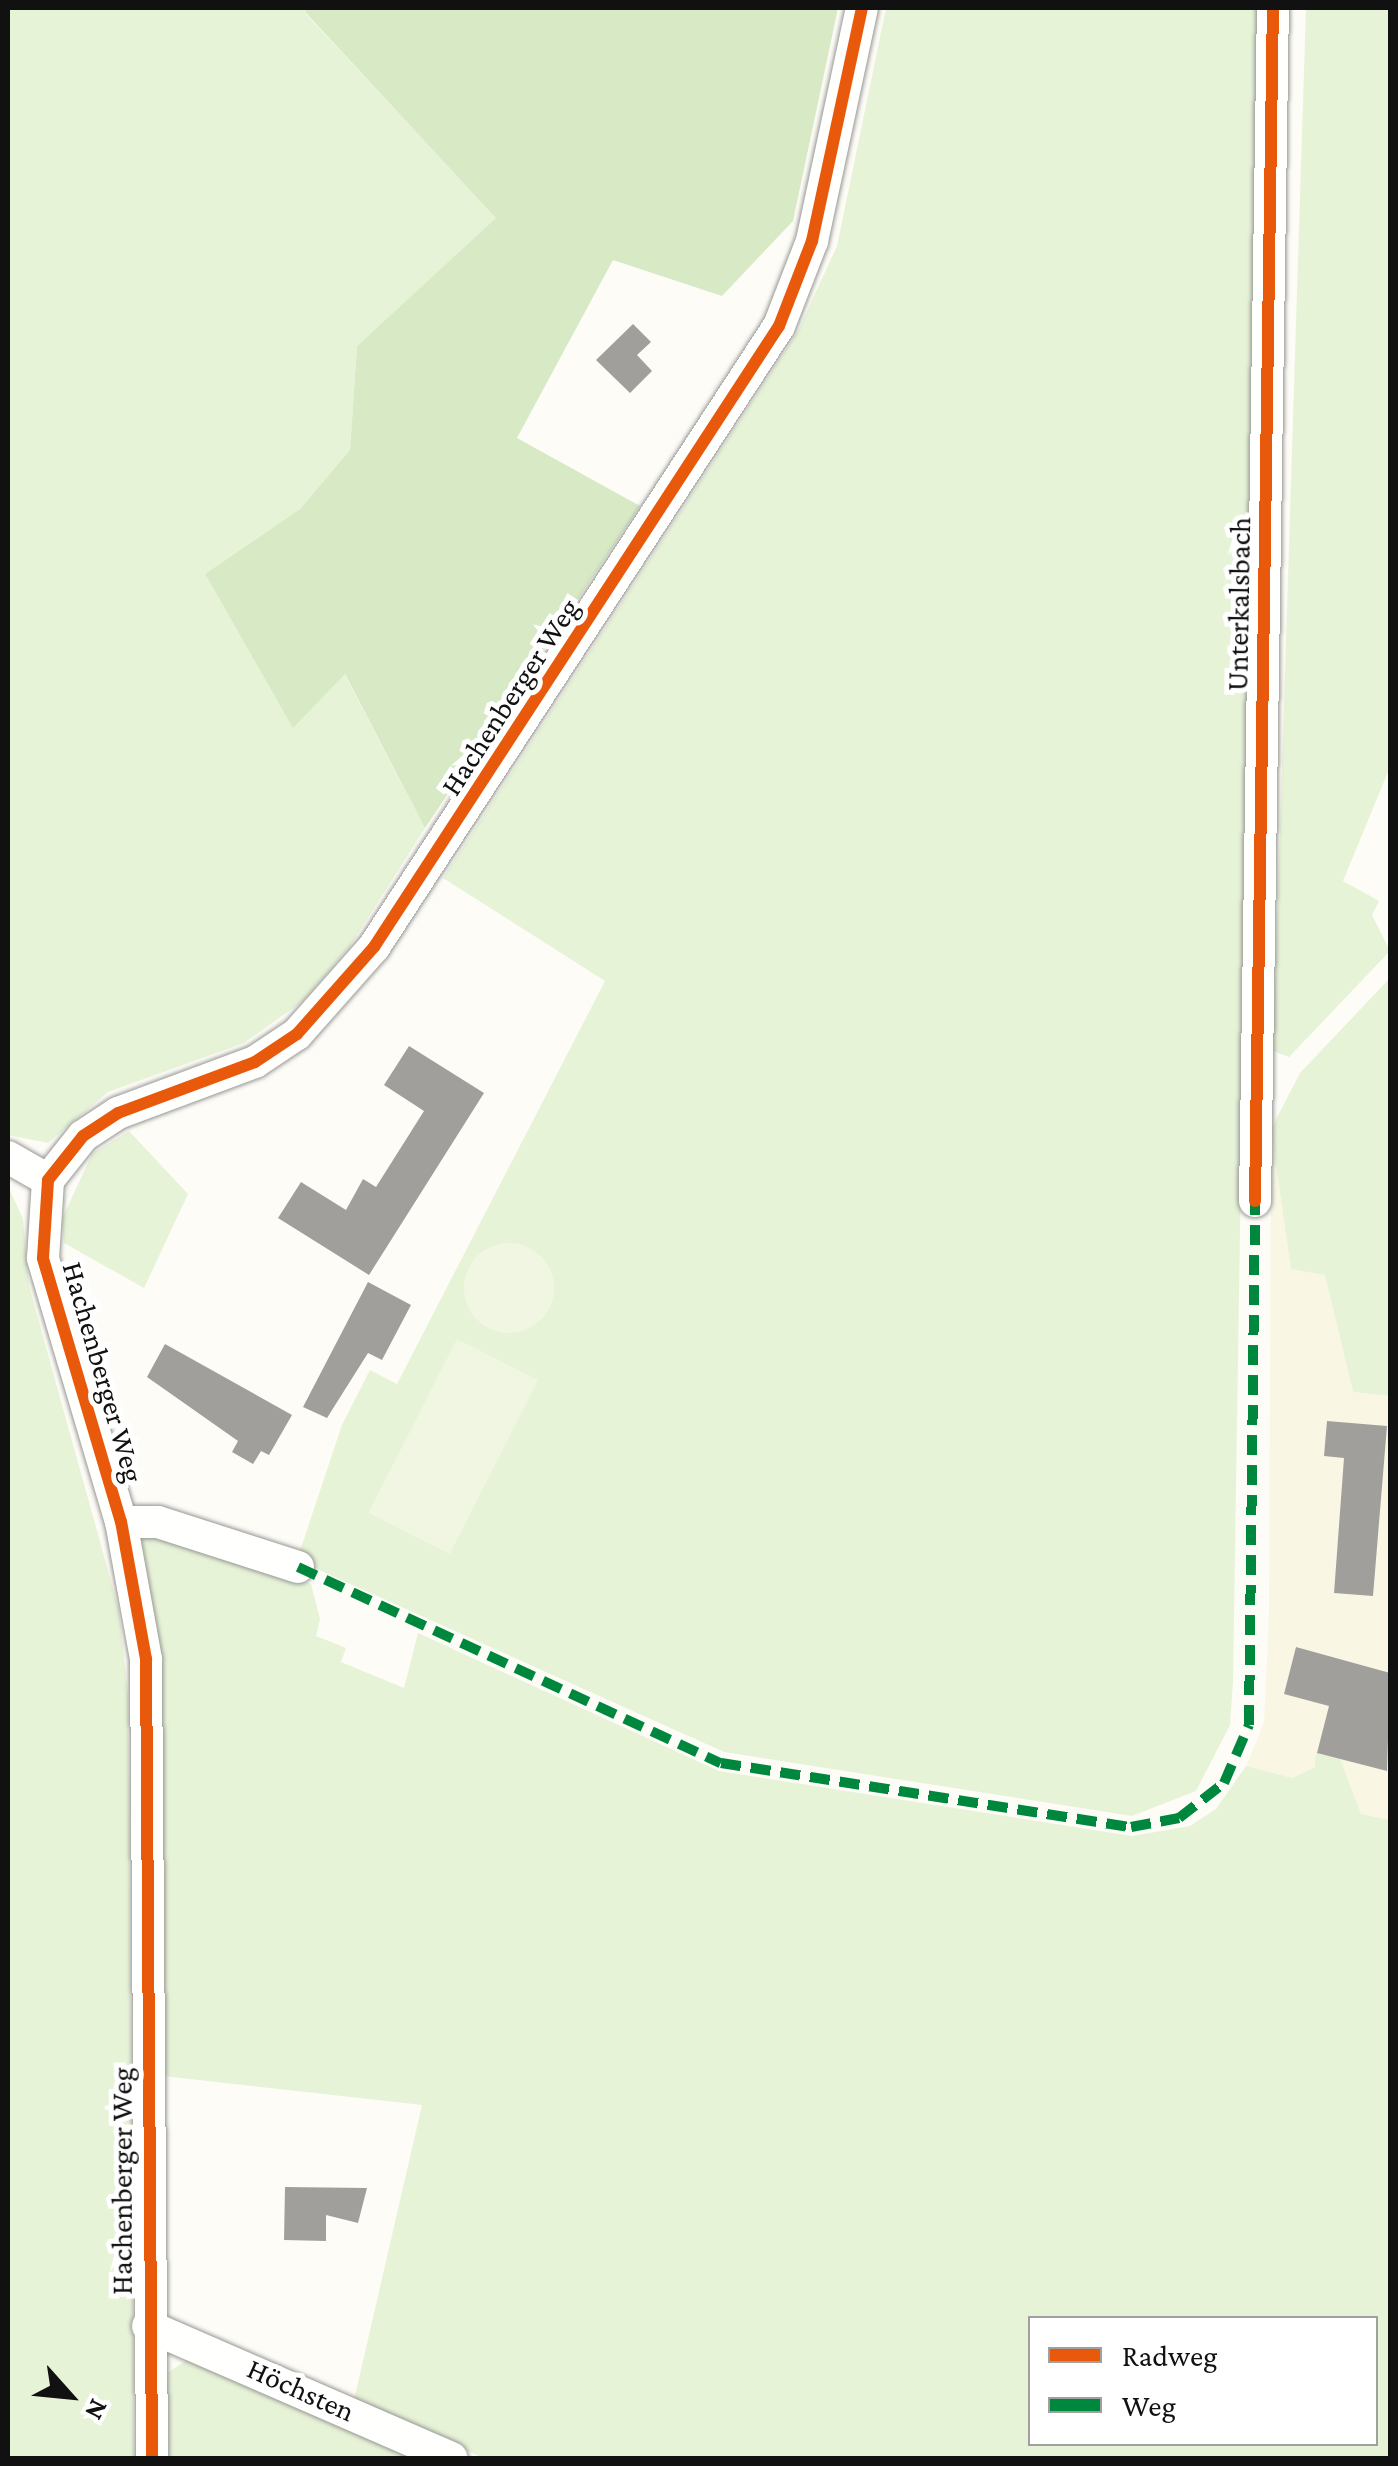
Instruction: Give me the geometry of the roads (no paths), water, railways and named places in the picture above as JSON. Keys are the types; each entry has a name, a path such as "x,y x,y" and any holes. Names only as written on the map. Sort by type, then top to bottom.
{"street":[{"name":"Hachenberger Weg","path":"152,2458 148,2326 146,1660 121,1522 43,1258 48,1180 83,1136 118,1112 255,1062 297,1034 374,947 779,326 812,241 862,8"},
{"name":"Unterkalsbach","path":"1256,1201 1273,8"},
{"path":"8,1158 48,1180"},
{"path":"121,1522 158,1522 298,1567"},
{"name":"Höchsten","path":"148,2326 451,2458"}]}
